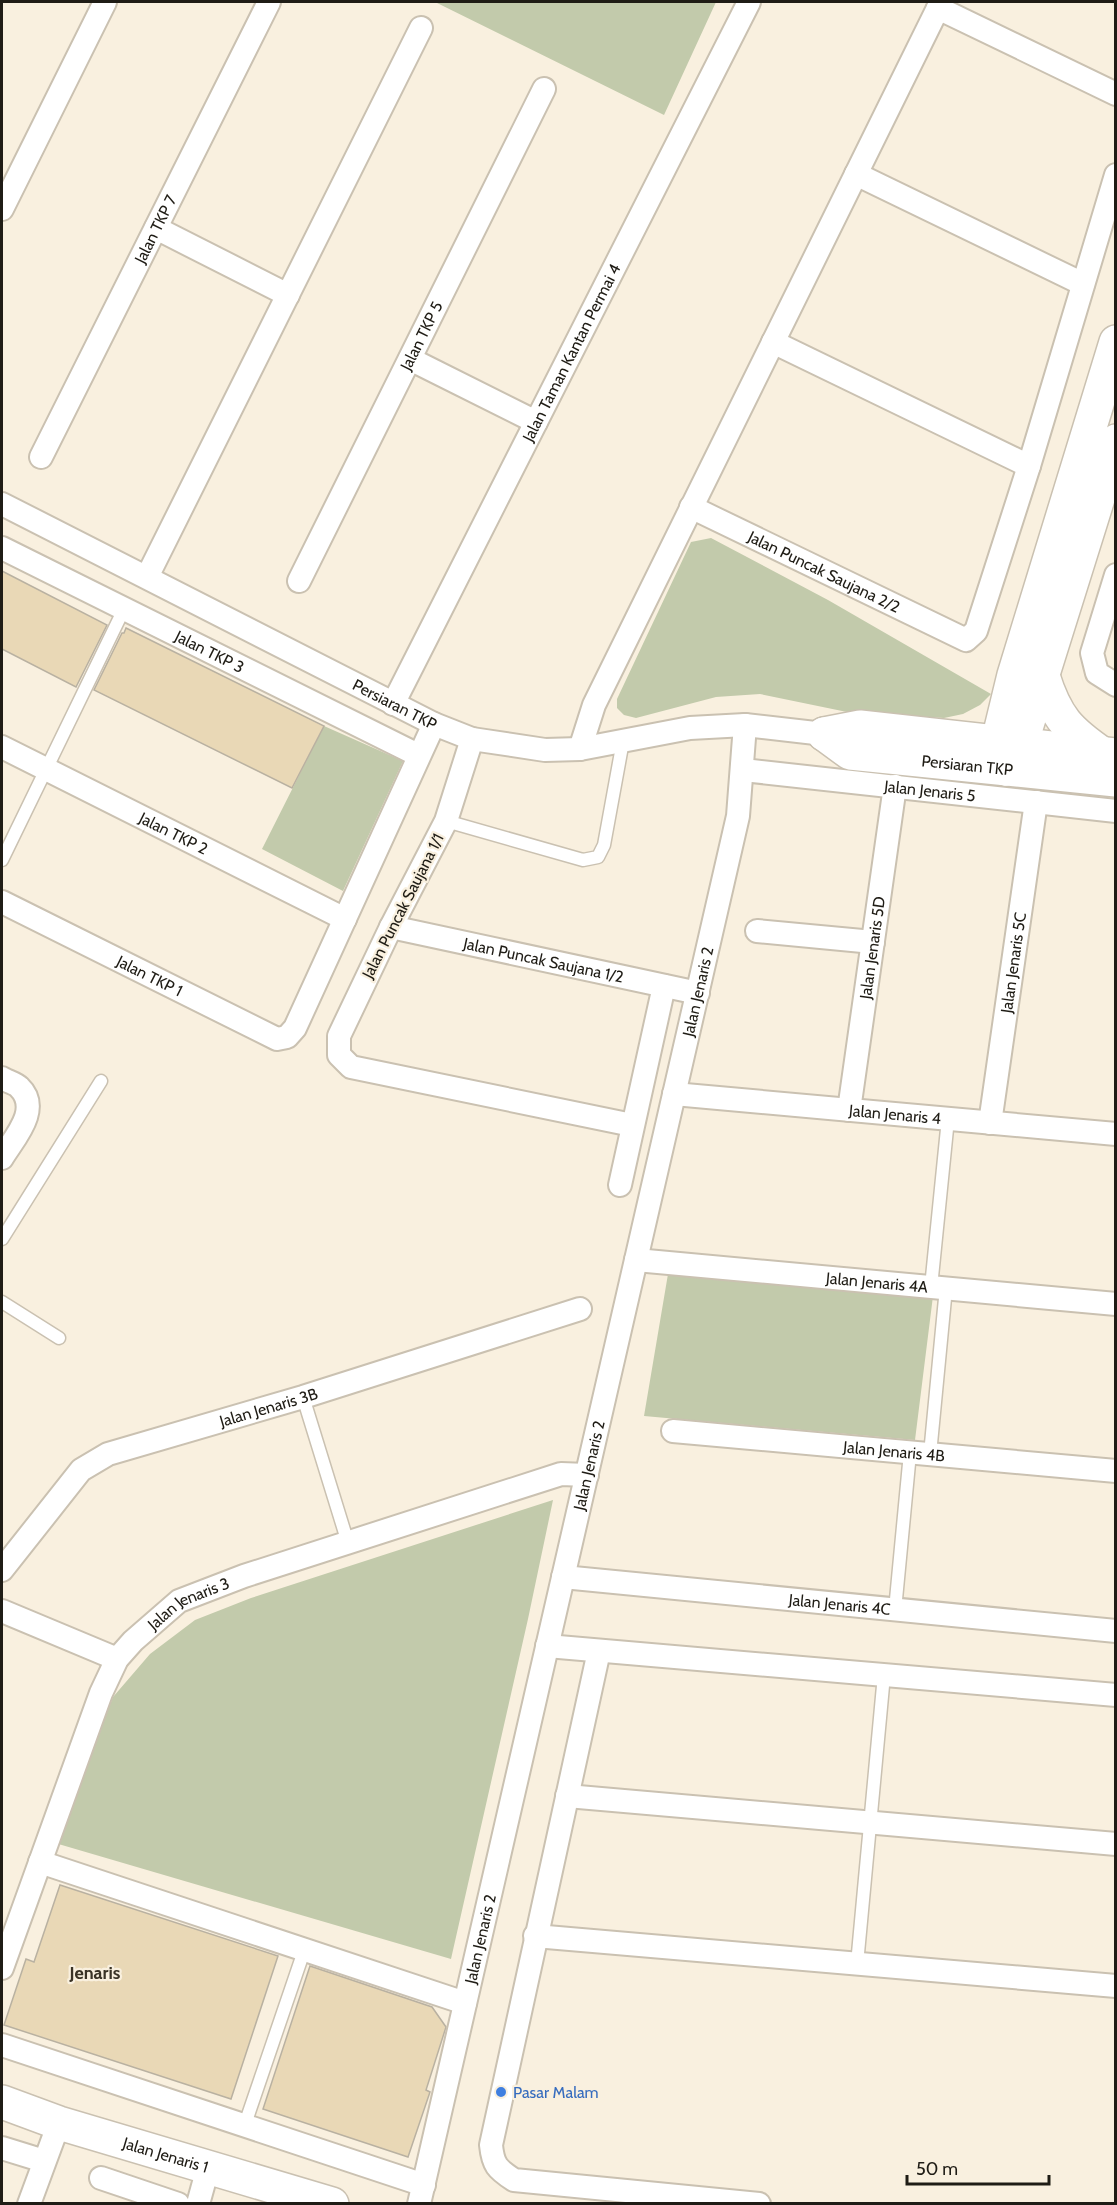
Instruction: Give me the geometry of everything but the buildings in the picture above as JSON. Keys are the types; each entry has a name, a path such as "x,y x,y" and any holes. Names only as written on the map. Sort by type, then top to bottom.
{"street":[{"path":"2,209 105,2"},
{"name":"Jalan TKP 7","path":"41,457 269,2"},
{"name":"Jalan Taman Kantan Permai 4","path":"393,704 749,2"},
{"path":"580,749 594,705 939,5 1116,94"},
{"path":"147,577 421,28"},
{"name":"Jalan TKP 5","path":"299,581 544,89"},
{"path":"856,174 1083,284"},
{"path":"773,342 1029,466 1116,175"},
{"path":"156,228 288,295"},
{"path":"1008,751 1116,342"},
{"path":"410,359 536,422"},
{"path":"948,736 969,727 984,716 1028,676 1116,441"},
{"name":"Jalan Puncak Saujana 2/2","path":"691,507 966,640 976,631 1029,466"},
{"name":"Persiaran TKP","path":"2,504 393,704 472,739 545,750 580,749 690,728 745,725 824,735 860,727 948,736 1008,751"},
{"name":"Jalan TKP 3","path":"2,548 418,755"},
{"path":"1116,575 1092,653 1097,673 1116,685"},
{"path":"1028,676 1076,736 1112,763"},
{"path":"345,919 434,724"},
{"name":"Jalan Jenaris 2","path":"422,2194 738,816 745,725"},
{"name":"Persiaran TKP","path":"824,735 850,753 1008,751 1112,763"},
{"name":"Jalan Puncak Saujana 1/1","path":"472,739 446,821 390,927 339,1036 339,1055 351,1067 632,1125"},
{"name":"Jalan TKP 2","path":"2,747 345,919"},
{"name":"Jalan Jenaris 5","path":"743,770 1116,811"},
{"name":"Jalan Jenaris 5D","path":"849,1110 895,786"},
{"name":"Jalan Jenaris 5C","path":"990,1123 1036,802"},
{"name":"Jalan TKP 1","path":"2,902 277,1039 287,1037 295,1028 345,919"},
{"name":"Jalan Puncak Saujana 1/2","path":"390,927 698,993"},
{"path":"757,931 873,942"},
{"path":"621,1185 632,1125 664,986"},
{"path":"2,1078 18,1086 28,1102 27,1116 2,1158"},
{"name":"Jalan Jenaris 4","path":"674,1094 1116,1134"},
{"name":"Jalan Jenaris 4A","path":"636,1260 1116,1304"},
{"name":"Jalan Jenaris 3B","path":"2,1570 81,1470 108,1454 303,1397 580,1309"},
{"name":"Jalan Jenaris 4B","path":"673,1431 1116,1471"},
{"name":"Jalan Jenaris 3","path":"3,1959 101,1693 117,1659 133,1641 179,1601 244,1576 561,1474 587,1475"},
{"name":"Jalan Jenaris 4C","path":"563,1577 1116,1631"},
{"path":"2,1611 117,1659"},
{"path":"547,1646 1116,1695"},
{"path":"599,1651 491,2145 493,2161 499,2171 514,2180 759,2204"},
{"path":"567,1796 1116,1844"},
{"path":"40,1862 304,1951 465,2002"},
{"path":"535,1936 1116,1986"},
{"path":"2,2045 244,2127 422,2194"},
{"name":"Jalan Jenaris 1","path":"2,2102 59,2122 332,2204"},
{"path":"29,2204 59,2122"},
{"path":"2,2148 44,2161"},
{"path":"198,2204 208,2168"},
{"path":"101,2178 178,2204"}],"lane":[{"path":"2,860 124,609"},
{"path":"446,821 583,860 598,857 604,845 623,741"},
{"path":"2,1239 101,1080"},
{"path":"895,1610 920,1453 938,1288 948,1119"},
{"path":"2,1302 59,1338"},
{"path":"303,1397 348,1543"},
{"path":"857,1964 884,1675"},
{"path":"244,2127 304,1951"}],"green space":[{"path":"435,2 716,2 664,115"},
{"path":"711,538 828,600 991,694 980,705 963,714 944,718 847,712 760,694 716,697 636,718 624,715 617,708 617,699 691,542"},
{"path":"324,726 403,761 343,891 262,849"},
{"path":"668,1274 933,1296 915,1440 644,1416"},
{"path":"553,1500 451,1959 55,1843 113,1697 150,1654 195,1620 251,1598"}],"place":[{"name":"Pasar Malam","path":"501,2092"}],"district":[{"name":"Jenaris","path":"95,1973"}]}
